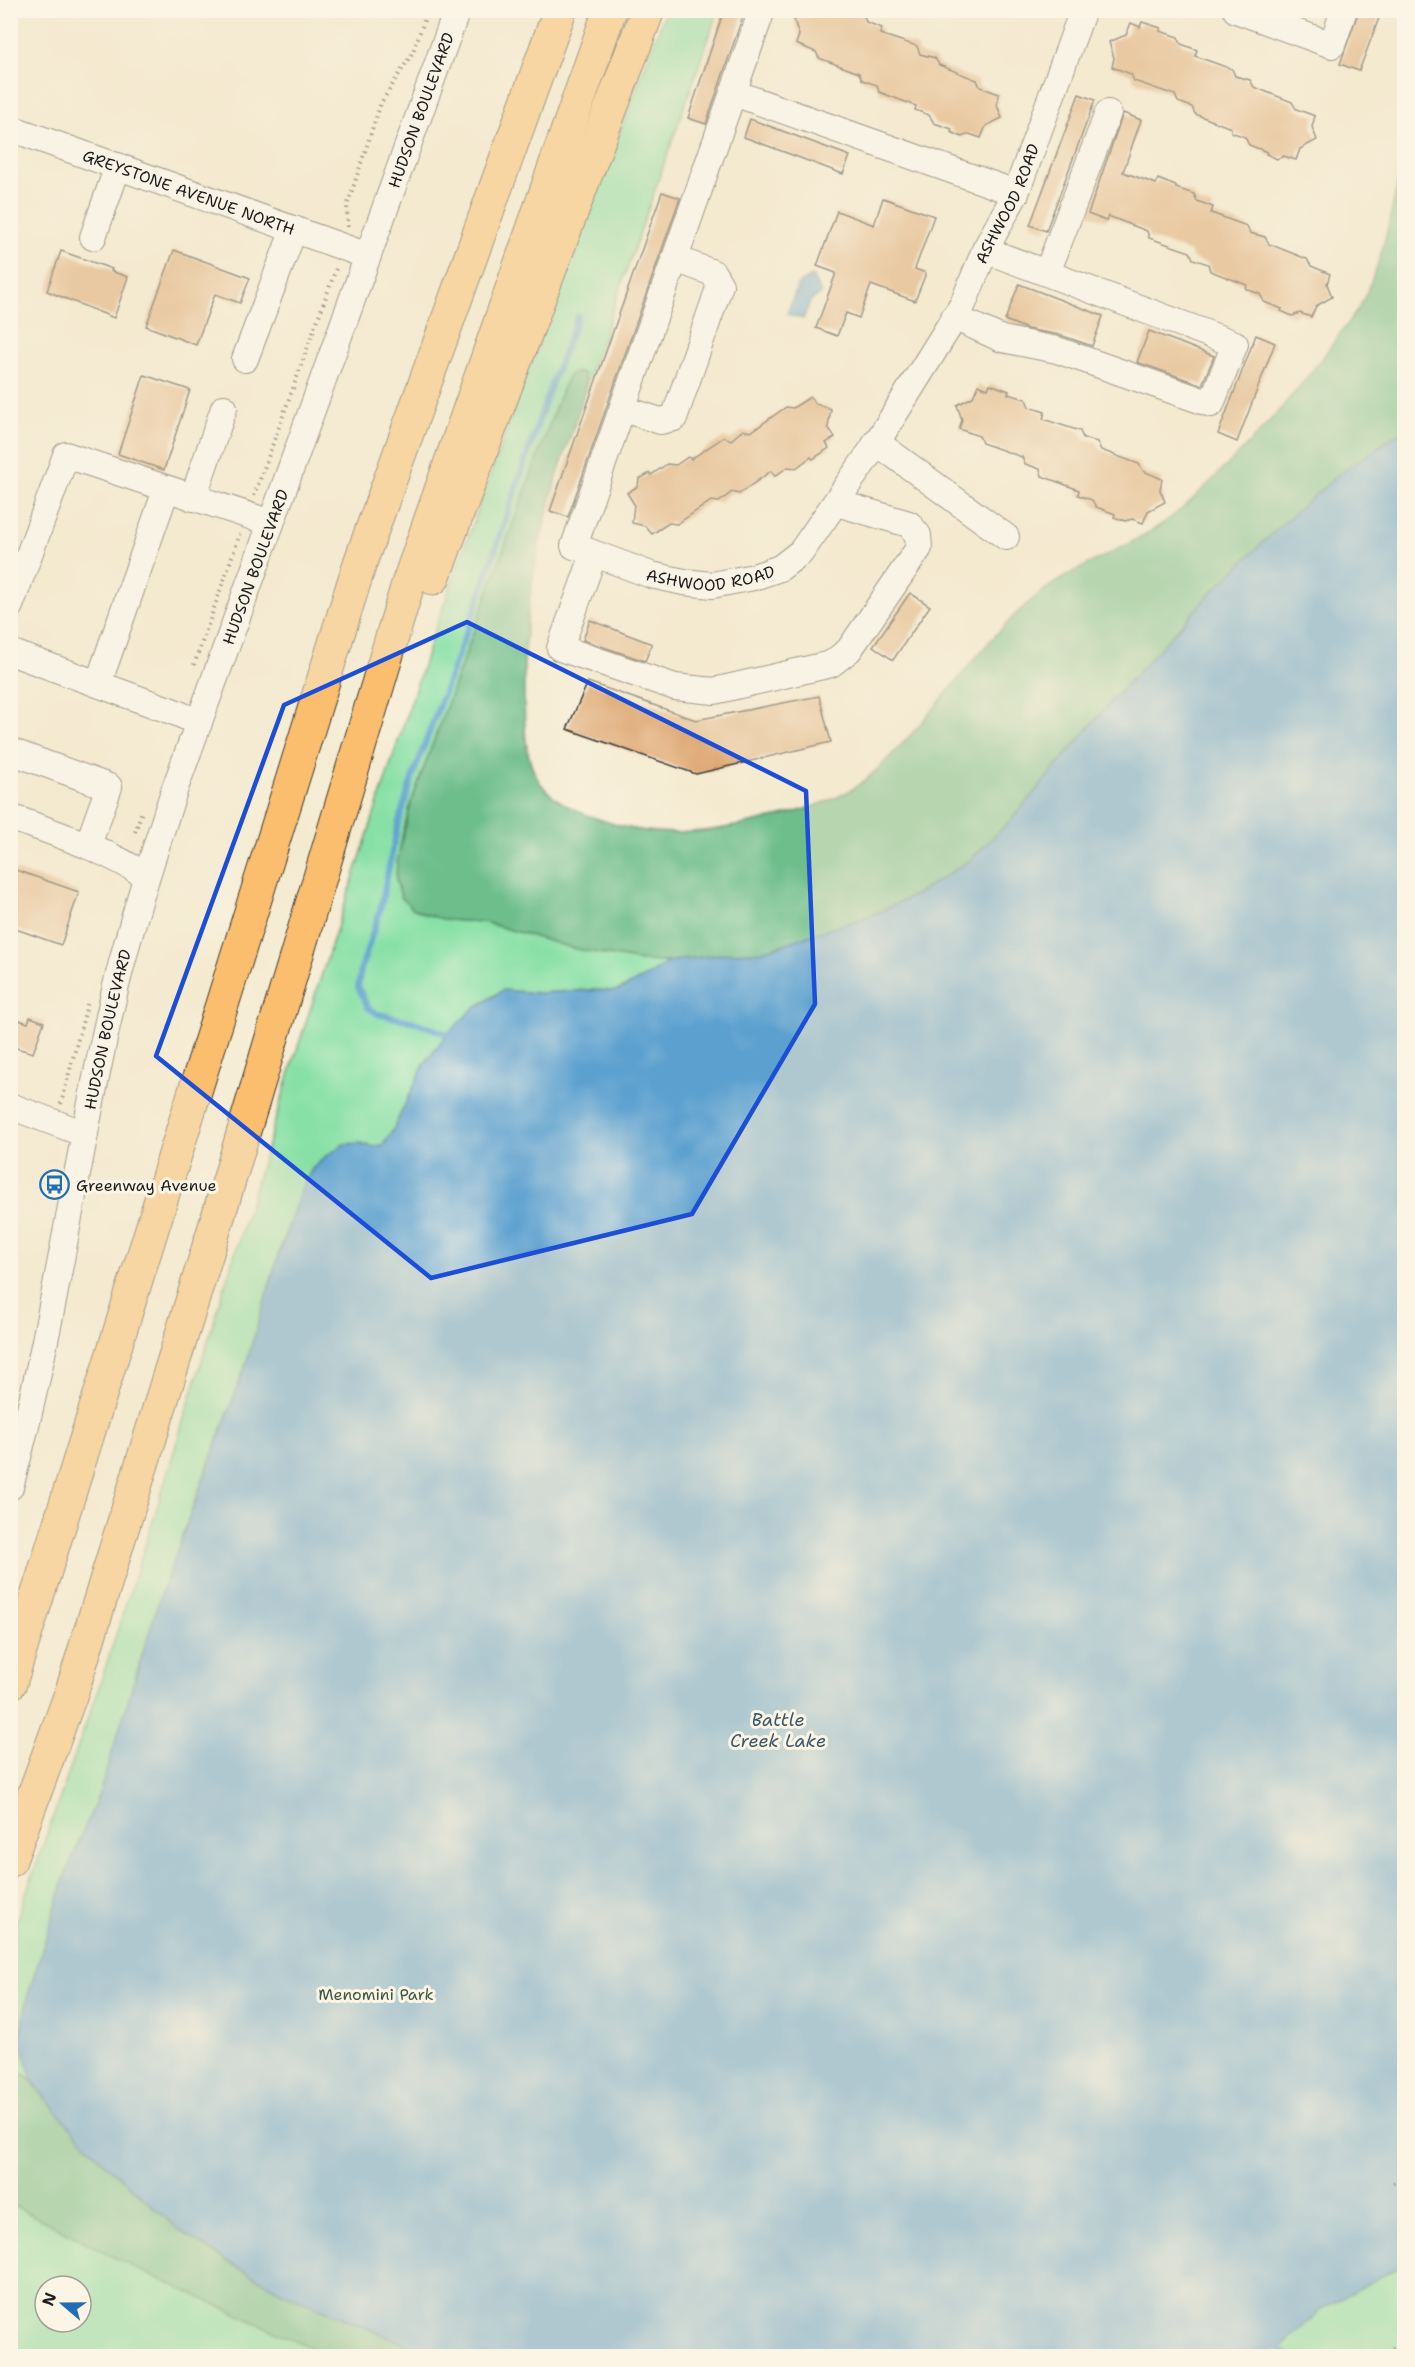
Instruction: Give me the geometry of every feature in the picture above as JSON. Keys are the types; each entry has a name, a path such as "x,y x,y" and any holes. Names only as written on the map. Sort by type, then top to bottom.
{"highway":[{"path":"10,1860 73,1688 222,1204 408,584 610,10"},
{"path":"335,825 455,522 648,10"},
{"path":"10,1683 360,563 556,19"}],"street":[{"name":"HUDSON BOULEVARD","path":"10,1487 49,1328 85,1134 116,988 146,876 199,723 457,10"},
{"name":"ASHWOOD ROAD","path":"762,10 624,409 574,546 651,575 684,582 712,585 754,578 780,568 801,552 837,503 963,304 985,250 1016,193 1083,10"},
{"path":"1236,10 1332,45 1344,10"},
{"path":"734,93 1016,193"},
{"path":"1047,273 1108,113"},
{"name":"GREYSTONE AVENUE NORTH","path":"10,128 368,256"},
{"path":"93,237 118,166"},
{"path":"245,359 294,229"},
{"path":"954,317 1002,339 1056,350 1211,404 1235,344 985,250"},
{"path":"624,409 660,421 674,418 720,285 713,273 676,260"},
{"path":"193,498 224,408"},
{"path":"876,442 1006,537"},
{"path":"10,606 66,454 271,523"},
{"path":"98,684 166,489"},
{"path":"594,554 560,648 675,687 714,691 831,664 849,650 919,548 918,536 909,524 837,503"},
{"path":"10,652 199,723"},
{"path":"10,751 109,787 88,845"},
{"path":"10,817 88,845 127,863 146,876"},
{"path":"10,1106 85,1134"}],"path":[{"path":"1393,2183 1404,2181"},
{"path":"1383,2356 1404,2341"},
{"path":"92,2356 102,2353 128,2352 147,2356"}],"highlighted area":[{"path":"467,622 806,791 815,1004 692,1214 431,1278 156,1056 284,705"}],"green space":[{"name":"Menomini Park","path":"666,11 718,11 583,394 586,384 562,390 411,803 402,835 396,880 446,920 484,922 572,948 641,961 668,962 649,975 617,991 540,993 447,1034 425,1063 384,1144 373,1147 360,1143 301,1189 278,1256 246,1364 181,1538 1404,1982 1404,2356 11,2356 10,1939 101,1681 151,1527 294,1059 433,635 519,395"},
{"path":"1404,149 1404,430 1386,441 1278,528 1210,594 1107,706 1013,818 969,861 917,894 870,916 760,952 728,953 668,962 641,961 572,948 484,922 446,920 412,908 401,897 396,880 397,862 411,803 569,375 583,373 586,384 548,511 535,564 527,618 524,672 525,727 528,754 534,772 549,793 571,808 621,826 651,832 711,830 797,812 837,797 869,777 932,711 997,633 1034,598 1064,577 1143,536 1167,520 1237,456 1269,422 1314,368 1362,302 1384,244"},
{"path":"17,2072 27,2076 101,2160 179,2230 228,2262 284,2293 434,2356 330,2356 137,2269 11,2204 10,2075"}],"water":[{"path":"811,276 821,294 811,300 803,319 787,314 798,284"},
{"name":"Battle Creek Lake","path":"1404,430 1404,2264 1322,2309 1279,2349 1218,2356 434,2356 284,2293 228,2262 179,2230 101,2160 56,2111 32,2080 20,2038 27,1998 67,1870 100,1791 160,1597 246,1364 278,1256 301,1189 312,1169 344,1144 360,1143 373,1147 384,1144 425,1063 447,1034 474,1008 503,990 540,993 617,991 649,975 668,962 728,953 760,952 870,916 917,894 969,861 1013,818 1107,706 1210,594 1278,528 1339,474"}],"building":[{"path":"724,10 745,10 706,124 688,118"},
{"path":"811,10 850,10 864,15 866,22 882,28 880,34 917,46 920,54 935,58 939,65 977,80 980,87 999,94 997,105 1002,118 986,126 981,138 969,134 962,137 951,132 952,129 934,123 929,115 915,110 916,106 879,92 877,85 862,80 859,73 819,58 816,52 796,44 799,35 794,20"},
{"path":"1359,10 1382,10 1359,71 1340,64"},
{"path":"1142,22 1178,37 1181,44 1197,50 1195,56 1232,69 1235,76 1250,80 1254,87 1292,102 1296,109 1315,116 1312,127 1317,140 1300,149 1296,160 1284,156 1277,159 1249,145 1245,137 1231,132 1231,128 1195,114 1192,107 1178,102 1175,95 1134,81 1131,74 1112,67 1114,58 1109,42 1126,35 1131,23 1140,27"},
{"path":"1079,94 1095,100 1046,231 1030,225"},
{"path":"1123,113 1141,120 1123,172 1156,184 1158,179 1194,194 1197,201 1213,207 1211,213 1247,226 1250,233 1265,237 1269,244 1307,259 1311,266 1330,274 1327,284 1332,297 1316,306 1311,317 1300,313 1292,316 1264,302 1260,294 1246,289 1247,285 1210,271 1208,264 1193,259 1190,252 1149,238 1147,231 1108,216 1106,221 1088,214"},
{"path":"750,119 850,156 843,174 744,137"},
{"path":"662,192 680,198 568,517 550,511"},
{"path":"883,198 934,216 915,269 926,273 915,301 871,285 859,318 846,313 837,336 816,328 836,273 817,266 837,211 874,225"},
{"path":"174,250 250,278 240,303 215,294 196,345 146,326"},
{"path":"61,251 128,277 114,318 47,291"},
{"path":"1019,284 1103,316 1092,346 1060,335 1027,329 1005,320"},
{"path":"1149,331 1214,356 1202,385 1137,362"},
{"path":"1256,335 1275,343 1237,442 1218,434"},
{"path":"144,375 190,390 164,470 118,454"},
{"path":"990,384 1009,391 1008,394 1026,399 1029,407 1045,412 1043,419 1080,431 1083,438 1097,442 1101,450 1139,464 1143,471 1162,479 1160,490 1165,502 1148,511 1143,523 1132,519 1125,521 1114,517 1115,514 1096,507 1092,500 1078,495 1079,490 1042,476 1040,469 1025,464 1022,457 982,443 979,436 959,429 962,420 957,405 973,397 978,385 988,389"},
{"path":"810,397 816,404 831,409 828,427 835,437 826,443 829,448 796,468 788,467 775,476 771,471 739,494 732,492 719,502 711,501 677,524 669,523 652,534 645,526 632,523 634,504 627,493 638,486 639,479 650,473 651,475 667,464 676,465 688,457 691,459 724,437 731,440 743,430 751,432 786,407 793,408"},
{"path":"910,593 930,606 893,660 873,646"},
{"path":"590,620 652,644 645,661 583,640"},
{"path":"588,682 696,720 819,696 831,742 696,774 567,729"},
{"path":"10,868 79,892 61,945 10,927"},
{"path":"10,1017 28,1023 30,1017 44,1022 33,1053 10,1046"}],"waterway":[{"path":"447,1034 415,1022 378,1014 368,1008 358,987 361,969 380,910 398,824 413,776 478,601 551,385 578,316"},
{"path":"1279,2349 1289,2356"}],"place":[{"name":"Greenway Avenue","path":"55,1185"}]}
